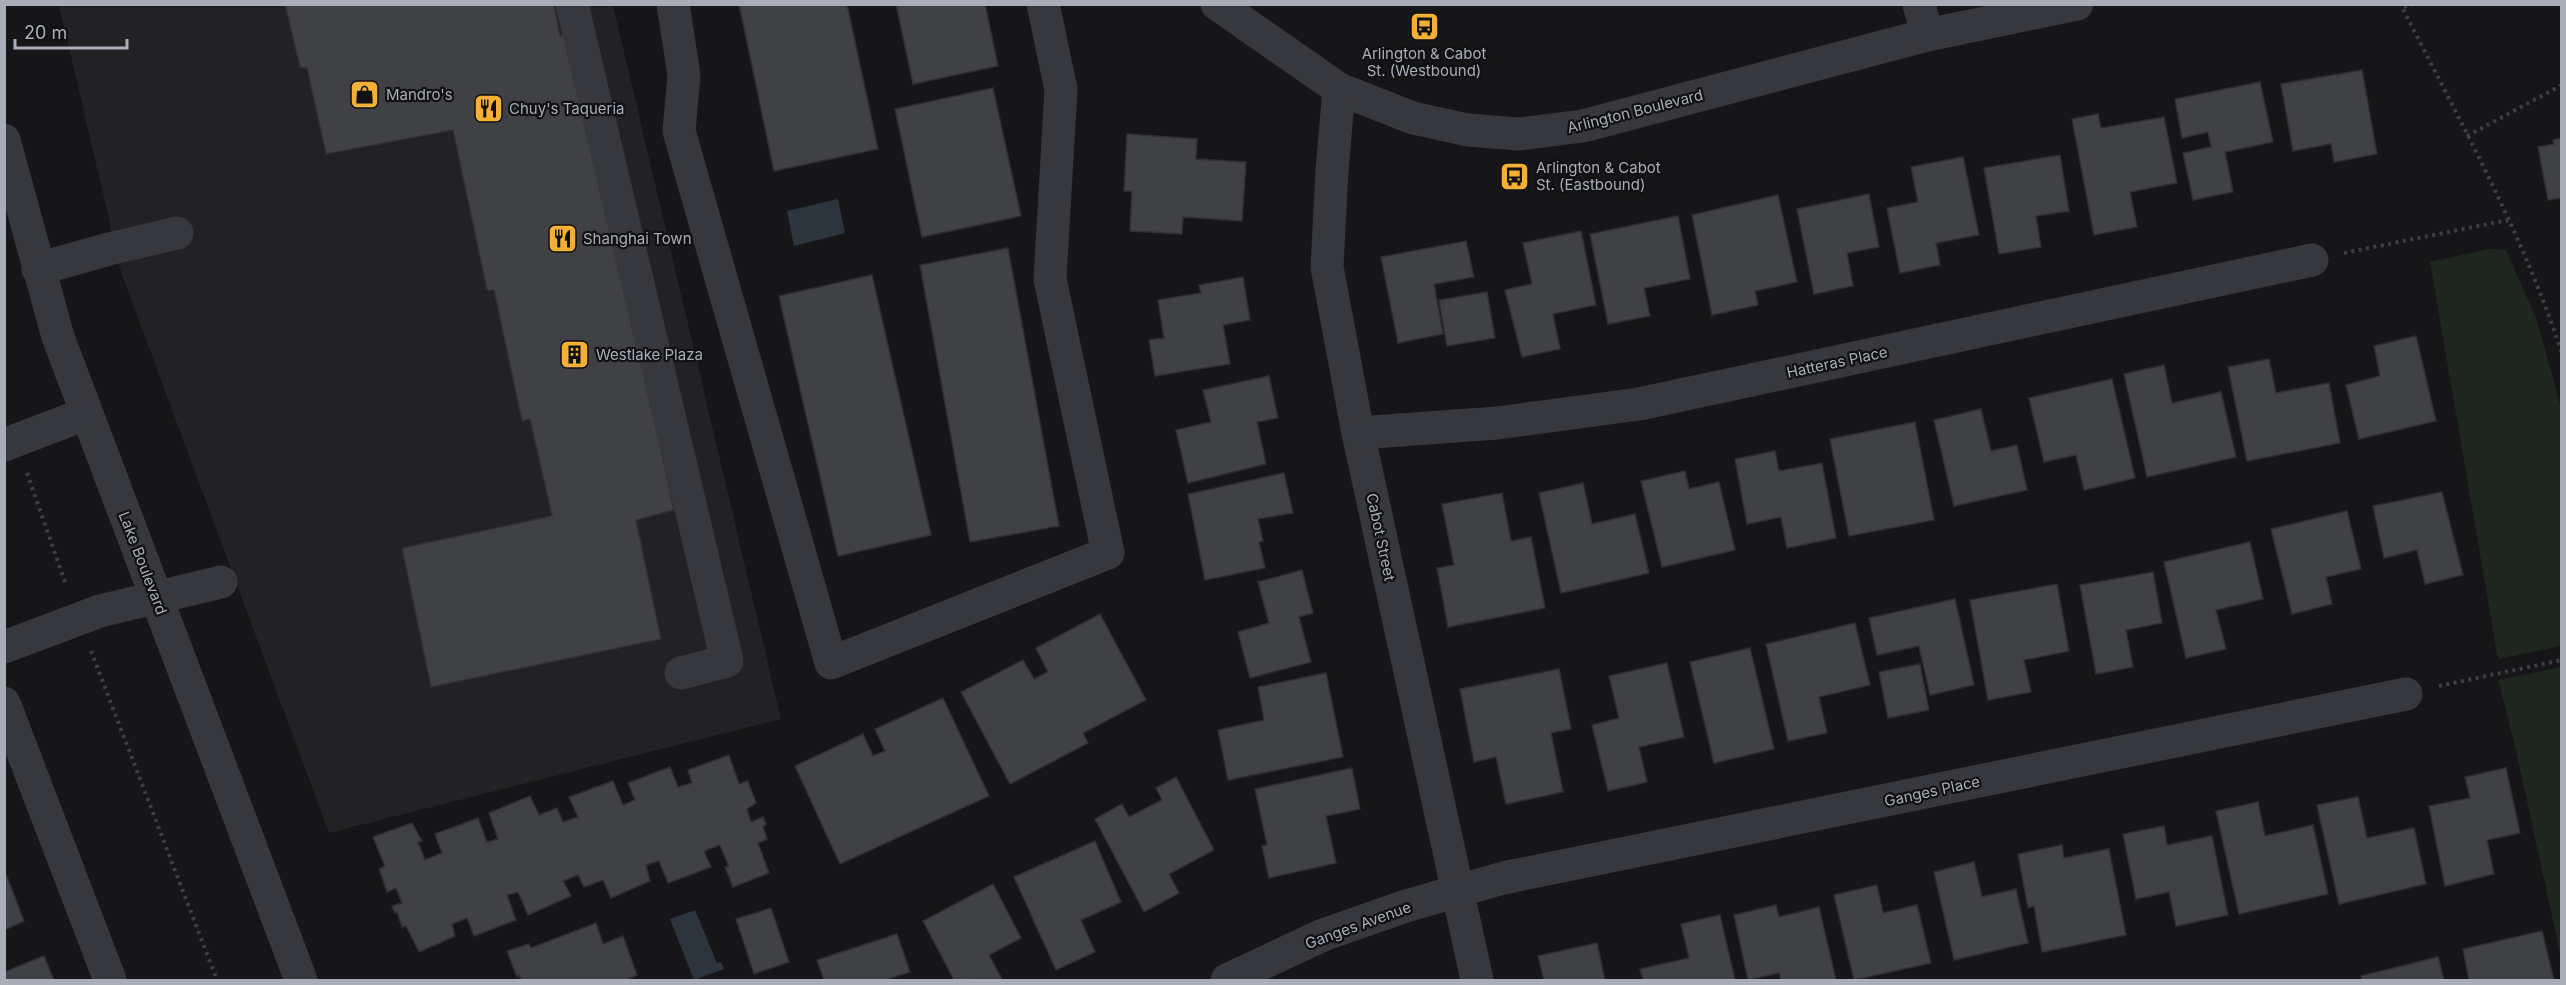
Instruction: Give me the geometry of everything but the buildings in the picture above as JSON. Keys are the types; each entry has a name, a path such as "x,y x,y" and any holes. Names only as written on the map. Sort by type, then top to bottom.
{"street":[{"path":"572,4 728,661 681,673"},
{"path":"673,4 684,75 679,131 831,663 1108,553 1050,279 1061,89 1043,4"},
{"name":"Arlington Boulevard","path":"1217,4 1339,89 1413,118 1468,130 1519,134 1582,126 1923,20 2077,4"},
{"name":"Cabot Street","path":"1339,89 1327,267 1358,433 1477,981"},
{"name":"Lake Boulevard","path":"4,140 58,337 85,414 301,981"},
{"path":"38,269 109,249 177,234"},
{"name":"Hatteras Place","path":"1358,433 1497,423 1639,404 2312,260"},
{"path":"10,443 85,414"},
{"path":"4,647 100,611 221,582"},
{"name":"Ganges Place","path":"1458,891 1503,878 2406,694"},
{"path":"4,703 110,981"},
{"name":"Ganges Avenue","path":"1227,981 1323,934 1458,891"}],"path":[{"path":"2414,4 2402,7 2508,220 2547,308 2562,354"},
{"path":"2467,136 2562,85"},
{"path":"2312,260 2508,220"},
{"path":"10,443 217,981"},
{"path":"2406,694 2562,660"}],"shaded area":[{"path":"59,5 613,5 781,719 329,833 122,275"},
{"path":"838,199 845,233 794,246 787,211"},
{"path":"2489,249 2506,250 2537,320 2561,408 2561,646 2498,659 2430,262"},
{"path":"2562,667 2561,958 2519,764 2498,680"},
{"path":"695,910 717,963 721,962 724,969 694,980 670,919"}],"place":[{"name":"Arlington & Cabot St. (Westbound)","path":"1424,26"},
{"name":"Mandro's","path":"365,94"},
{"name":"Chuy's Taqueria","path":"488,108"},
{"name":"Arlington & Cabot St. (Eastbound)","path":"1515,176"},
{"name":"Shanghai Town","path":"562,238"},
{"name":"Westlake Plaza","path":"575,354"}]}
